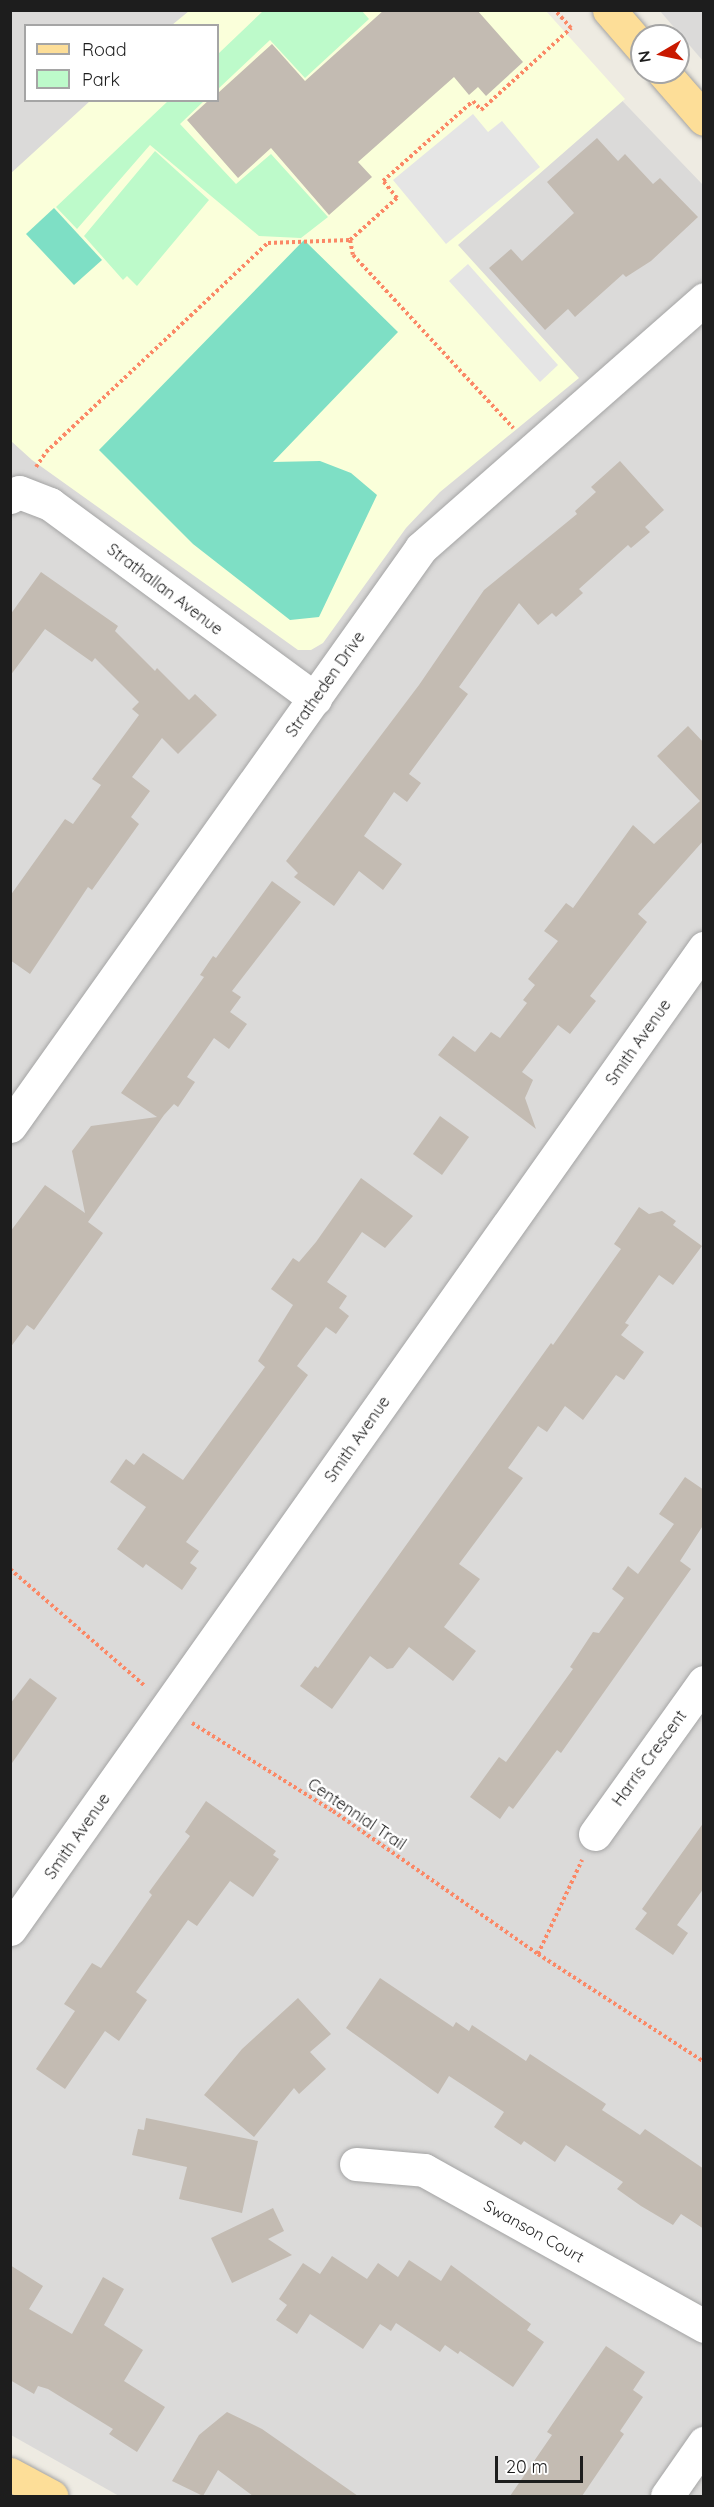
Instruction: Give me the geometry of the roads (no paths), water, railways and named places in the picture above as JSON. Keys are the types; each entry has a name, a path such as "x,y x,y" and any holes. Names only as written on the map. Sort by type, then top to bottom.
{"main road":[{"path":"609,10 630,34"},
{"path":"673,84 704,119"},
{"path":"10,2474 51,2496"}],"street":[{"name":"Stratheden Drive","path":"10,1126 421,548 704,299"},
{"name":"Strathallan Avenue","path":"15,495 50,504 315,699"},
{"name":"Smith Avenue","path":"10,1929 704,948"},
{"name":"Harris Crescent","path":"595,1834 704,1682"},
{"name":"Swanson Court","path":"356,2164 424,2170 704,2326"},
{"path":"667,2496 704,2444"}]}
